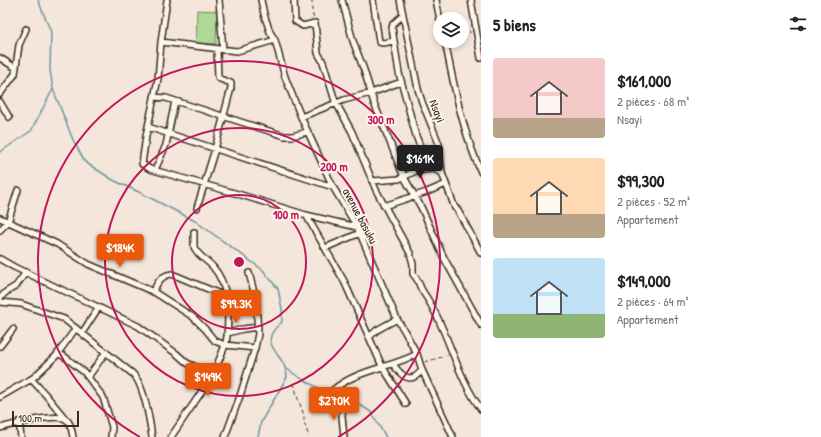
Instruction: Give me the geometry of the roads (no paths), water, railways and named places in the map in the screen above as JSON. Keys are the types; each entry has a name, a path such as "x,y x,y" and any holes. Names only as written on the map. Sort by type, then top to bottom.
{"street":[{"path":"167,0 161,42 158,79 142,164 150,169 306,215 357,227"},
{"path":"197,208 224,117 231,84 218,77 220,50 219,0"},
{"name":"avenue basuku","path":"261,0 270,32 275,40 285,78 307,132 333,187 360,233 397,319 417,354 422,370 453,437"},
{"path":"294,0 295,21 303,26 315,23 318,53 323,62 333,96 352,132 384,206 410,253 413,274 419,281 422,290 440,324 468,390 481,409"},
{"path":"342,0 353,41 371,93 404,177 444,258 481,325"},
{"path":"373,0 379,42 383,43 394,41"},
{"name":"Nsayi","path":"400,0 402,16 422,102 440,149 442,173 455,208 467,225 481,253"},
{"path":"436,0 438,12"},
{"path":"471,0 481,58"},
{"path":"402,16 392,26 401,82 416,136 427,163 432,169 442,173"},
{"path":"0,94 15,74 19,46 26,29"},
{"path":"161,42 237,51 275,40"},
{"path":"446,48 462,119 475,159 481,172"},
{"path":"0,58 16,68"},
{"path":"301,117 347,99 371,93 401,82"},
{"path":"154,97 163,97 285,136 292,136 307,132"},
{"path":"155,170 166,145 175,101"},
{"path":"0,102 8,117"},
{"path":"148,127 333,187"},
{"path":"372,181 393,180 404,177 416,171 432,169"},
{"path":"384,206 446,184"},
{"path":"0,230 8,222 18,190"},
{"path":"306,215 344,281 382,366 406,404"},
{"path":"0,218 57,244 88,264 152,292 193,317 206,329 212,338 225,345 255,348"},
{"path":"171,437 213,375 225,345 228,333 226,290 213,267 194,247 194,232"},
{"path":"325,248 360,233"},
{"path":"0,259 138,326 187,363 213,375"},
{"path":"0,298 16,286 26,272"},
{"path":"225,437 255,348 258,327 256,300 249,273"},
{"path":"152,292 161,278 172,274 220,294 226,300"},
{"path":"0,302 21,304 64,319 133,374 138,380 148,412 152,437"},
{"path":"82,334 99,307"},
{"path":"369,337 377,330 397,319"},
{"path":"228,333 258,327"},
{"path":"0,397 33,378 58,353 76,328"},
{"path":"0,346 13,329"},
{"path":"88,377 106,352"},
{"path":"58,353 67,358 88,377 104,399 111,424 111,437"},
{"path":"333,390 340,384 354,377 417,354"},
{"path":"392,364 398,372 406,377 415,377 419,375 422,370"},
{"path":"31,379 45,394 60,415 69,422 73,437"},
{"path":"343,404 342,416 344,437"},
{"path":"0,428 20,422 60,415"},
{"path":"20,422 21,437"}],"waterway":[{"path":"0,152 31,131 53,89 50,70 51,32 38,0"},
{"path":"53,89 73,140 85,162 113,180 195,221 263,270 278,289 282,309 282,322 274,330 271,337 271,343 286,369 287,377 261,422 258,437"},
{"path":"287,369 305,381 335,396 354,398 357,403 371,412 386,437"}]}
